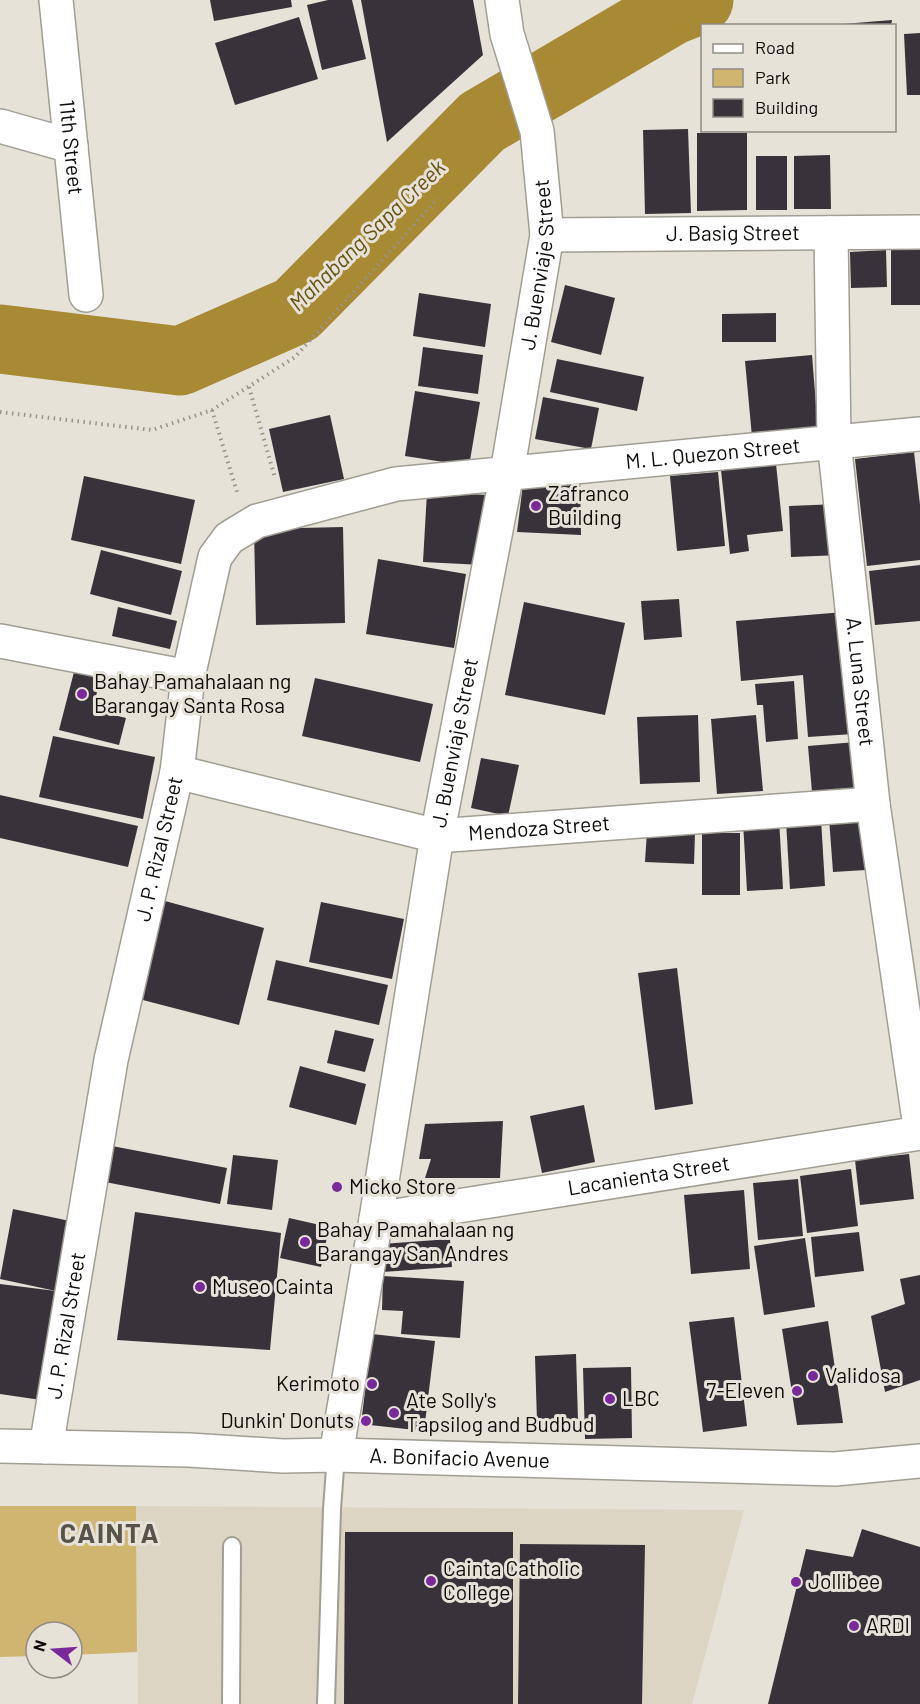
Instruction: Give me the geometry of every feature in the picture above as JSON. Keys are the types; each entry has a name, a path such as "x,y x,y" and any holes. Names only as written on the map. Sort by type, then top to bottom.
{"street":[{"name":"11th Street","path":"56,0 86,295"},
{"name":"J. Buenviaje Street","path":"336,1455 437,836 507,473 547,235 537,131 507,34 502,0"},
{"path":"0,126 71,146"},
{"name":"J. Basig Street","path":"547,235 920,232"},
{"name":"A. Luna Street","path":"831,233 834,441 873,804 920,1127"},
{"name":"M. L. Quezon Street","path":"507,473 920,434"},
{"name":"J. P. Rizal Street","path":"46,1447 111,1060 177,772 188,677 215,557 229,537 257,521 396,484 507,473"},
{"path":"0,641 188,677"},
{"name":"Mendoza Street","path":"177,772 437,836 873,804"},
{"name":"Lacanienta Street","path":"376,1219 920,1133"},
{"name":"A. Bonifacio Avenue","path":"0,1446 189,1450 283,1456 336,1455 835,1470 920,1461"}],"lane":[{"path":"326,1704 332,1509 336,1455"},
{"path":"231,1704 232,1545"}],"path":[{"path":"0,412 152,430 212,410 295,357 438,198"},
{"path":"249,387 285,513"},
{"path":"212,410 247,527"}],"shaded area":[{"name":"Cainta Catholic College","path":"136,1506 744,1510 692,1704 138,1704"}],"green space":[{"path":"0,1506 136,1506 137,1652 84,1654 84,1620 24,1620 24,1656 0,1657"}],"building":[{"path":"210,0 291,0 292,7 214,21"},
{"path":"328,0 352,0 366,59 322,70 307,5"},
{"path":"361,0 473,0 483,55 387,142"},
{"path":"299,17 318,79 235,105 215,43"},
{"path":"892,20 891,24 843,24"},
{"path":"920,33 920,95 907,95 904,34"},
{"path":"688,129 691,213 645,214 643,130"},
{"path":"697,133 747,133 747,210 697,211"},
{"path":"830,155 831,209 794,209 794,156"},
{"path":"756,156 787,156 787,210 756,210"},
{"path":"886,250 887,287 851,288 850,252"},
{"path":"891,250 920,250 920,305 891,305"},
{"path":"565,285 615,298 601,355 551,342"},
{"path":"419,293 491,304 485,347 413,336"},
{"path":"776,313 776,342 722,342 722,314"},
{"path":"423,347 483,355 478,394 418,386"},
{"path":"812,355 818,430 752,437 745,361"},
{"path":"557,359 644,377 637,411 550,392"},
{"path":"415,391 480,402 469,466 405,456"},
{"path":"543,397 599,408 591,449 535,439"},
{"path":"330,415 344,479 283,492 269,429"},
{"path":"914,452 920,505 920,560 867,566 855,459"},
{"path":"776,464 783,531 747,535 749,551 730,554 721,470"},
{"path":"718,472 725,546 677,551 670,476"},
{"path":"580,473 581,535 517,532 523,484"},
{"path":"84,476 195,500 181,564 71,540"},
{"path":"427,492 488,495 483,565 423,562"},
{"path":"838,504 841,555 791,557 789,506"},
{"path":"343,527 345,623 256,625 254,529"},
{"path":"101,550 182,571 171,615 90,594"},
{"path":"378,559 466,574 454,648 366,634"},
{"path":"920,565 920,621 875,625 869,571"},
{"path":"679,599 682,637 644,640 641,601"},
{"path":"524,602 625,623 605,715 505,695"},
{"path":"118,607 177,621 170,649 112,636"},
{"path":"844,612 853,734 808,737 803,675 741,681 736,621"},
{"name":"Bahay Pamahalaan ng Barangay Santa Rosa","path":"74,672 100,678 93,710 126,718 119,745 59,730"},
{"path":"315,678 433,704 420,762 302,736"},
{"path":"794,681 798,739 766,742 763,705 757,705 755,684"},
{"path":"698,715 700,782 640,784 637,717"},
{"path":"756,715 763,791 717,794 711,719"},
{"path":"53,736 155,757 143,819 39,797"},
{"path":"856,742 860,787 812,792 808,746"},
{"path":"481,758 519,765 508,816 471,808"},
{"path":"0,795 138,826 128,867 0,838"},
{"path":"862,816 866,870 833,872 829,818"},
{"path":"779,819 783,889 747,891 743,822"},
{"path":"821,819 825,886 790,889 786,821"},
{"path":"647,831 695,833 694,864 645,862"},
{"path":"702,833 740,833 740,895 702,895"},
{"path":"165,901 264,928 239,1025 139,999"},
{"path":"321,902 404,919 392,979 309,962"},
{"path":"276,960 388,985 379,1025 267,1000"},
{"path":"677,968 693,1104 655,1110 638,973"},
{"path":"335,1030 374,1039 365,1072 327,1063"},
{"path":"300,1066 366,1084 356,1125 289,1107"},
{"path":"584,1105 595,1162 542,1173 530,1116"},
{"path":"503,1121 500,1178 425,1178 431,1159 419,1159 425,1124"},
{"path":"112,1146 227,1168 220,1204 105,1182"},
{"path":"909,1154 914,1199 860,1205 855,1160"},
{"path":"233,1155 278,1160 272,1210 227,1204"},
{"path":"851,1169 858,1226 807,1233 800,1176"},
{"path":"798,1179 803,1236 758,1240 753,1183"},
{"path":"744,1190 750,1269 691,1274 684,1195"},
{"path":"13,1209 70,1221 56,1291 0,1279"},
{"name":"Museo Cainta","path":"135,1212 281,1233 270,1350 117,1340"},
{"name":"Bahay Pamahalaan ng Barangay San Andres","path":"289,1218 329,1227 321,1267 280,1258"},
{"path":"859,1232 864,1271 815,1277 811,1237"},
{"path":"805,1238 815,1307 764,1315 754,1246"},
{"path":"450,1239 452,1267 383,1272 382,1244"},
{"path":"920,1275 920,1380 885,1392 871,1316 905,1304 900,1279"},
{"path":"383,1276 464,1281 460,1338 401,1334 403,1311 382,1310"},
{"path":"0,1284 56,1291 41,1400 0,1394"},
{"path":"734,1317 747,1426 703,1432 689,1322"},
{"name":"Validosa","path":"828,1321 843,1423 797,1425 782,1329"},
{"path":"372,1334 435,1341 424,1431 361,1424"},
{"path":"576,1354 578,1420 537,1422 535,1356"},
{"path":"631,1367 632,1438 585,1439 583,1368"},
{"name":"ARDI","path":"862,1529 920,1547 920,1704 768,1704 806,1549 853,1557"},
{"path":"345,1532 513,1532 513,1704 344,1704"},
{"path":"520,1544 645,1545 642,1704 518,1704"}],"waterway":[{"path":"668,0 671,11"},
{"name":"Mahabang Sapa Creek","path":"0,339 180,361 296,310 482,122 671,11 699,0"}],"place":[{"name":"Zafranco Building","path":"536,506"},
{"name":"Bahay Pamahalaan ng Barangay Santa Rosa","path":"82,694"},
{"name":"Micko Store","path":"337,1187"},
{"name":"Bahay Pamahalaan ng Barangay San Andres","path":"305,1242"},
{"name":"Museo Cainta","path":"200,1287"},
{"name":"Validosa","path":"813,1376"},
{"name":"Kerimoto","path":"372,1384"},
{"name":"7-Eleven","path":"797,1391"},
{"name":"LBC","path":"610,1399"},
{"name":"Ate Solly's Tapsilog and Budbud","path":"394,1413"},
{"name":"Dunkin' Donuts","path":"366,1421"},
{"name":"Cainta Catholic College","path":"431,1581"},
{"name":"Jollibee","path":"796,1582"},
{"name":"ARDI","path":"854,1626"}],"district":[{"name":"CAINTA","path":"110,1534"}]}
